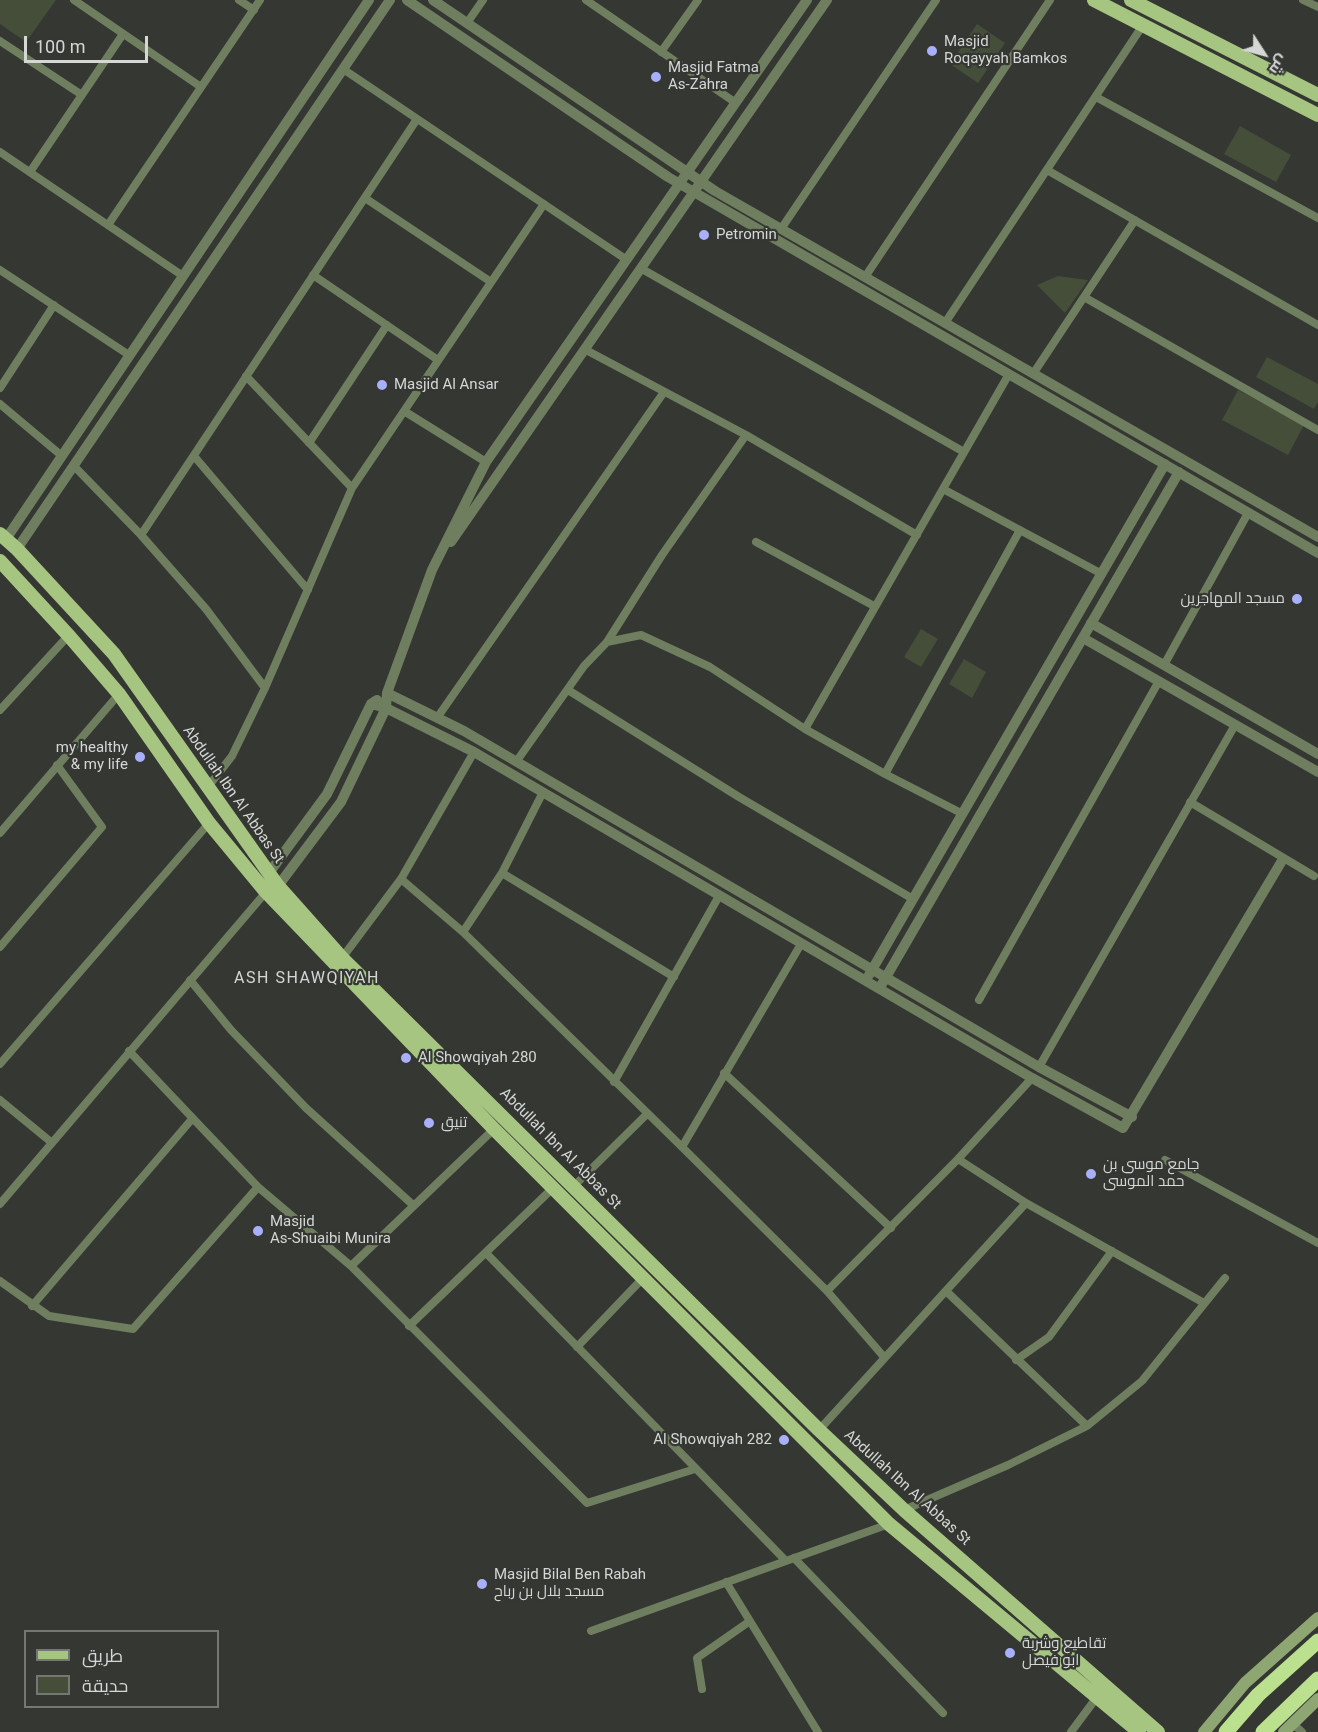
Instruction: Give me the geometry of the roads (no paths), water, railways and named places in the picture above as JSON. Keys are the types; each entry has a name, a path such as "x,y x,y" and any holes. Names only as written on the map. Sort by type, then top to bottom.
{"highway":[{"path":"1226,1732 1258,1695 1318,1641"},
{"path":"1263,1732 1318,1679"}],"main road":[{"path":"1094,0 1318,115"},
{"path":"1131,0 1313,93 1300,106"},
{"name":"Abdullah Ibn Al Abbas St","path":"3,536 114,654 269,873 272,889 574,1185 819,1430 904,1510 1158,1732"},
{"name":"Abdullah Ibn Al Abbas St","path":"0,561 69,635 119,694 209,823 494,1129 889,1524 1139,1732"},
{"path":"1204,1732 1245,1683 1318,1618"},
{"path":"1288,1728 1318,1699"}],"street":[{"path":"74,0 201,87"},
{"path":"240,0 254,10"},
{"path":"108,225 260,0"},
{"path":"3,536 62,456 369,0"},
{"path":"17,549 390,0"},
{"path":"407,0 680,184 1318,553"},
{"path":"433,0 687,173 865,278 1318,537"},
{"path":"467,23 483,0"},
{"path":"661,52 698,0"},
{"path":"0,1204 190,980 272,889 341,802 386,708 387,693 432,570 486,462 807,0"},
{"path":"432,570 827,0"},
{"path":"782,229 936,0"},
{"path":"865,278 1050,0"},
{"path":"1304,0 1318,7"},
{"path":"591,1 736,103"},
{"path":"945,323 1143,25"},
{"path":"30,172 123,34"},
{"path":"0,41 82,95"},
{"path":"343,69 627,260"},
{"path":"1096,97 1318,218"},
{"path":"141,535 417,119"},
{"path":"0,152 183,276"},
{"path":"1047,170 1318,325"},
{"path":"364,198 491,282"},
{"path":"207,788 232,756 265,688 352,488 544,204"},
{"path":"1033,374 1135,220"},
{"path":"642,269 964,452"},
{"path":"0,270 129,355"},
{"path":"314,275 438,360"},
{"path":"1084,297 1318,430"},
{"path":"0,388 54,306"},
{"path":"309,443 387,325"},
{"path":"586,350 746,435 917,535"},
{"path":"805,729 1009,374"},
{"path":"246,376 352,488"},
{"path":"437,718 664,392"},
{"path":"0,405 62,456"},
{"path":"404,411 486,462"},
{"path":"516,762 584,666 607,642 662,555 746,435"},
{"path":"194,456 308,590"},
{"path":"866,981 1165,464"},
{"path":"74,466 141,535 206,609 265,688"},
{"path":"879,989 1179,472"},
{"path":"944,489 1101,574"},
{"path":"1164,665 1248,513"},
{"path":"885,774 1020,530"},
{"path":"756,542 874,606"},
{"path":"1091,623 1318,754"},
{"path":"1,706 69,635"},
{"path":"607,642 641,635 710,667 805,729 963,814"},
{"path":"1083,638 1318,772"},
{"path":"979,1000 1159,681"},
{"path":"568,690 739,797 913,899"},
{"path":"387,693 516,762 1038,1067 1132,1117"},
{"path":"269,873 327,794 371,704 387,693"},
{"path":"0,833 119,694"},
{"path":"371,704 386,708 474,752 1032,1078 1123,1128 1132,1117 1283,859"},
{"path":"1038,1067 1235,725"},
{"path":"342,958 401,879 474,752"},
{"path":"0,947 102,827 57,765"},
{"path":"463,932 502,873 543,792"},
{"path":"1190,802 1314,876"},
{"path":"0,1064 209,823"},
{"path":"502,873 674,977"},
{"path":"401,879 463,932 682,1147 827,1291 884,1357"},
{"path":"614,1082 719,896"},
{"path":"682,1147 801,944"},
{"path":"190,980 231,1030 306,1108 413,1205"},
{"path":"129,1052 258,1186 351,1266 587,1503 694,1469"},
{"path":"724,1074 891,1228"},
{"path":"827,1291 958,1159 1032,1078"},
{"path":"0,1100 51,1142"},
{"path":"574,1185 647,1114"},
{"path":"32,1306 192,1119"},
{"path":"351,1266 494,1129"},
{"path":"958,1159 1026,1203 1204,1304"},
{"path":"1165,1160 1318,1243"},
{"path":"0,1281 48,1316 74,1322 133,1329 258,1186"},
{"path":"410,1326 554,1187"},
{"path":"819,1430 1026,1203"},
{"path":"1017,1360 1049,1337 1112,1251"},
{"path":"486,1253 694,1469 790,1559 943,1713"},
{"path":"577,1347 644,1277"},
{"path":"904,1510 1008,1465 1088,1426 1142,1381 1225,1278"},
{"path":"946,1291 1088,1426"},
{"path":"591,1630 889,1524"},
{"path":"726,1582 818,1732"},
{"path":"702,1689 697,1658 750,1621"},
{"path":"1071,1732 1097,1697"},
{"path":"1288,1728 1302,1732"}],"place":[{"name":"Masjid Roqayyah Bamkos","path":"932,51"},
{"name":"Masjid Fatma As-Zahra","path":"656,77"},
{"name":"Petromin","path":"704,235"},
{"name":"Masjid Al Ansar","path":"382,385"},
{"name":"مسجد المهاجرين","path":"1297,599"},
{"name":"my healthy & my life","path":"140,757"},
{"name":"Al Showqiyah 280","path":"406,1058"},
{"name":"تنيق","path":"429,1123"},
{"name":"جامع موسى بن حمد الموسى","path":"1091,1174"},
{"name":"Masjid As-Shuaibi Munira","path":"258,1231"},
{"name":"Al Showqiyah 282","path":"784,1440"},
{"name":"Masjid Bilal Ben Rabah مسجد بلال بن رباح","path":"482,1584"},
{"name":"تقاطيع وشربة ابو فيصل","path":"1010,1653"}],"district":[{"name":"ASH SHAWQIYAH","path":"307,979"}]}
